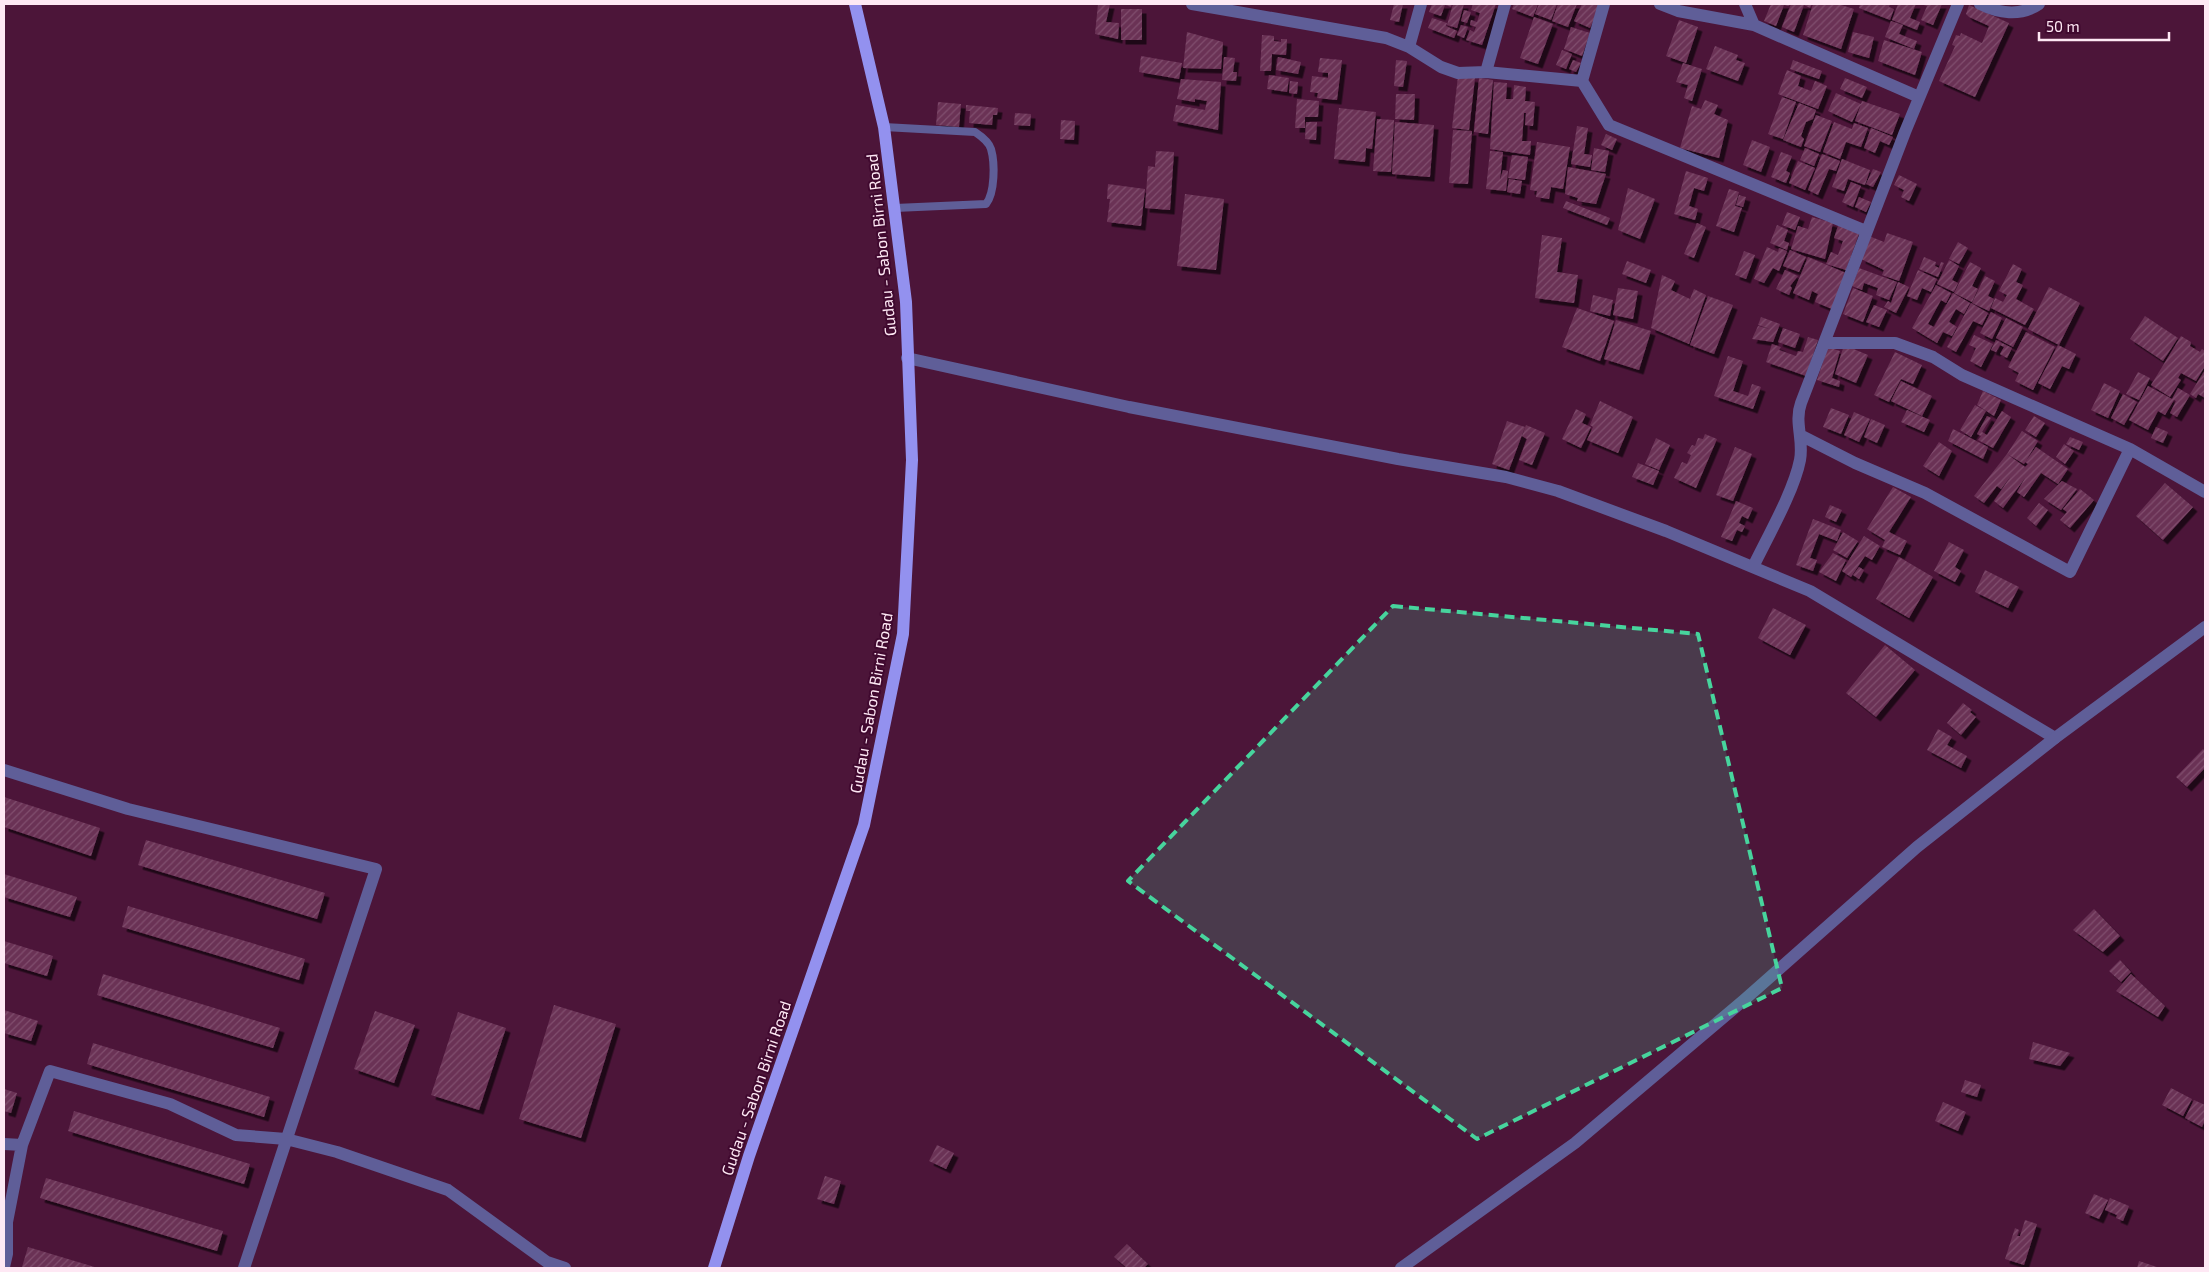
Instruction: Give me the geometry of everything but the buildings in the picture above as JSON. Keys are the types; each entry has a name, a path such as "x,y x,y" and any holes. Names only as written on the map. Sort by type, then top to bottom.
{"main road":[{"name":"Gudau - Sabon Birni Road","path":"714,1268 749,1156 864,825 903,634 912,460 906,302 884,127 855,4"}],"street":[{"path":"1192,4 1386,38 1409,47 1441,67 1458,73 1486,72 1582,81"},
{"path":"1409,47 1421,4"},
{"path":"1486,72 1504,4"},
{"path":"1604,4 1582,81 1609,125 1866,231"},
{"path":"1660,4 1678,11 1754,25 1919,97"},
{"path":"1745,4 1754,25"},
{"path":"1753,568 1800,462 1802,436 1798,427 1799,409 1866,231 1958,4"},
{"path":"1980,4 1997,12 2014,12 2039,4"},
{"path":"1825,343 1895,343 1933,357 1962,375 2130,449 2205,492"},
{"path":"907,358 1129,407 1398,459 1506,477 1585,501 1666,531 1810,591 2055,738"},
{"path":"1802,436 1855,463 1926,493 2070,572 2130,449"},
{"path":"1401,1268 1575,1143 1744,1000 1917,847 2055,738 2205,627"},
{"path":"4,770 128,809 376,869 244,1268"},
{"path":"4,1267 7,1254 7,1222 22,1145 50,1071 170,1104 236,1134 286,1139 337,1152 448,1190 547,1262 565,1268"},
{"path":"4,1144 22,1145"}],"lane":[{"path":"884,127 975,132 985,140 991,149 993,190 992,198 986,204 895,208"}],"highlighted area":[{"path":"1393,606 1698,634 1782,988 1477,1139 1128,881"}]}
